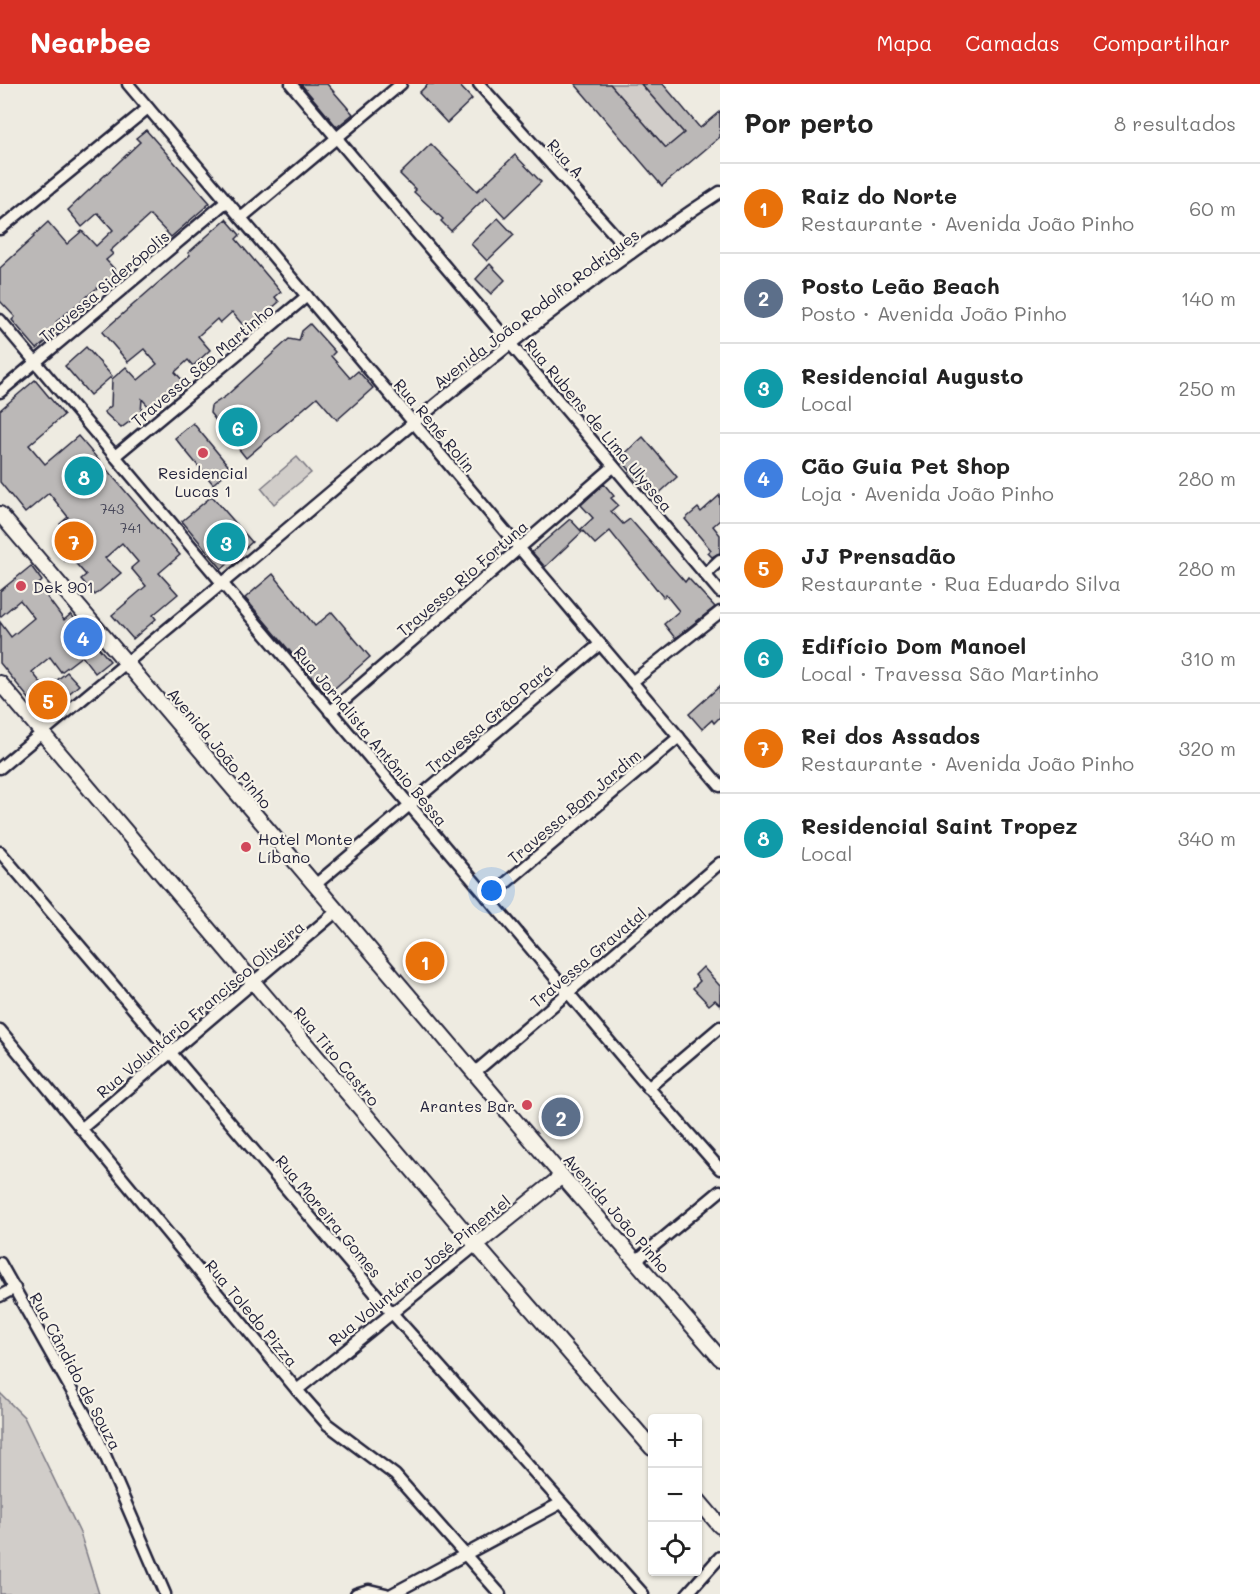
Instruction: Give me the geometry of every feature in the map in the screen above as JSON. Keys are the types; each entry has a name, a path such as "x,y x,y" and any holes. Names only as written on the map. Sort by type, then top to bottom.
{"main road":[{"name":"Avenida João Pinho","path":"0,513 562,1176 720,1358"},
{"name":"Rua Tito Castro","path":"0,683 476,1245 648,1443"},
{"name":"Rua Voluntário José Pimentel","path":"476,1245 562,1176"},
{"path":"702,1505 720,1526"}],"street":[{"name":"Rua René Rolin","path":"128,84 720,786"},
{"name":"Rua Rubens de Lima Ulyssea","path":"291,84 720,592"},
{"path":"241,218 401,84"},
{"name":"Rua A","path":"479,84 632,253"},
{"path":"0,229 148,108"},
{"name":"Avenida João Rodolfo Rodrigues","path":"0,768 412,422 632,253 720,192"},
{"name":"Travessa Siderópolis","path":"0,392 227,201"},
{"name":"Travessa São Martinho","path":"115,456 307,297"},
{"name":"Rua Jornalista Antônio Bessa","path":"0,320 648,1088 720,1169"},
{"name":"Travessa Rio Fortuna","path":"330,712 613,467"},
{"path":"705,574 720,560"},
{"path":"632,682 720,612"},
{"name":"Travessa Grão-Pará","path":"315,885 600,644"},
{"name":"Travessa Bom Jardim","path":"488,898 678,737"},
{"name":"Rua Moreira Gomes","path":"0,852 392,1313 643,1594"},
{"name":"Travessa Gravatal","path":"474,1072 720,863"},
{"name":"Rua Voluntário Francisco Oliveira","path":"81,1129 338,911"},
{"path":"648,1088 720,1027"},
{"name":"Rua Toledo Pizza","path":"0,1030 327,1424 395,1475 500,1594"},
{"path":"637,1260 720,1191"},
{"name":"Rua Voluntário José Pimentel","path":"297,1390 476,1245"},
{"name":"Rua Cândido de Souza","path":"0,1263 95,1432 165,1594"},
{"path":"0,1296 15,1288"},
{"path":"392,1594 561,1503"},
{"path":"687,1594 720,1557"},
{"path":"356,1594 369,1590 386,1594"}],"shaded area":[{"path":"610,84 641,84 684,133 666,148"},
{"path":"297,457 311,473 274,504 261,488"},
{"path":"0,1393 24,1417 80,1533 99,1594 0,1594"}],"building":[{"path":"301,84 327,84 353,114 337,127"},
{"path":"428,84 458,84 472,99 447,123 419,93"},
{"path":"575,84 610,84 666,148 684,133 641,84 663,84 700,128 720,111 720,137 662,186"},
{"path":"146,130 210,203 171,237 150,215 110,251 113,254 106,260 120,275 105,288 102,284 56,322 62,328 37,349 12,320 15,317 0,301 0,268 48,222 67,244 82,231 96,246 113,230 98,213 82,227 68,210 140,142 136,138"},
{"path":"431,144 477,191 515,155 541,182 505,217 486,197 451,231 441,221 443,219 414,192 416,190 400,174"},
{"path":"498,218 514,235 487,261 471,244"},
{"path":"226,219 240,235 236,239 281,292 275,297 279,302 247,330 232,312 220,323 217,319 198,336 210,350 193,366 188,360 175,372 184,382 152,410 142,399 141,413 121,428 104,412 111,406 112,379 126,367 138,380 157,364 144,349 128,362 102,332 190,255 188,253"},
{"path":"490,264 505,280 491,294 476,279"},
{"path":"310,324 335,352 331,356 350,378 358,371 373,388 337,420 317,397 246,458 210,413 211,406 226,396 289,339 299,341 302,331"},
{"path":"86,347 112,376 90,395 65,366"},
{"path":"35,380 64,415 29,445 45,464 78,436 180,555 159,573 178,594 153,615 156,619 133,639 112,615 146,586 131,568 138,562 122,543 105,558 121,573 95,595 81,579 86,575 70,557 65,561 53,546 68,533 60,524 68,517 49,493 25,513 0,482 0,410"},
{"name":"Residencial Lucas 1","path":"193,423 231,469 213,484 175,438"},
{"path":"643,437 677,477 653,499 620,458"},
{"path":"604,484 614,496 611,498 618,505 611,511 623,524 630,519 685,582 688,578 715,607 675,638 664,624 679,611 666,595 663,597 610,531 595,544 581,529 593,518 581,505"},
{"path":"720,495 720,520 713,526 720,535 720,553 712,557 708,553 711,550 685,519 698,508 701,512"},
{"path":"212,496 252,542 222,569 182,521"},
{"path":"570,519 582,532 545,567 532,552"},
{"path":"31,566 42,581 38,585 64,620 71,614 96,648 98,647 110,661 95,673 82,656 61,672 50,657 39,666 32,672 46,689 67,672 79,685 43,716 0,663 0,622 11,637 34,618 20,600 0,617 0,591"},
{"path":"273,574 315,626 332,612 370,657 327,695 245,598"},
{"path":"720,686 720,717 714,723 712,720 702,729 689,714"},
{"path":"703,967 720,986 720,1005 715,1000 709,1005 693,988 700,981 695,975"},
{"path":"566,1105 577,1119 557,1135 546,1121"}],"place":[{"name":"Edifício Dom Manoel","path":"238,427"},
{"name":"Residencial Lucas 1","path":"203,453"},
{"name":"Residencial Saint Tropez","path":"84,476"},
{"name":"Rei dos Assados","path":"74,541"},
{"name":"Residencial Augusto","path":"226,542"},
{"name":"Dek 901","path":"21,586"},
{"name":"Cão Guia Pet Shop","path":"83,637"},
{"name":"JJ Prensadão","path":"48,700"},
{"name":"Hotel Monte Líbano","path":"246,847"},
{"name":"Raiz do Norte","path":"425,961"},
{"name":"Arantes Bar","path":"527,1105"},
{"name":"Posto Leão Beach","path":"561,1117"}]}
